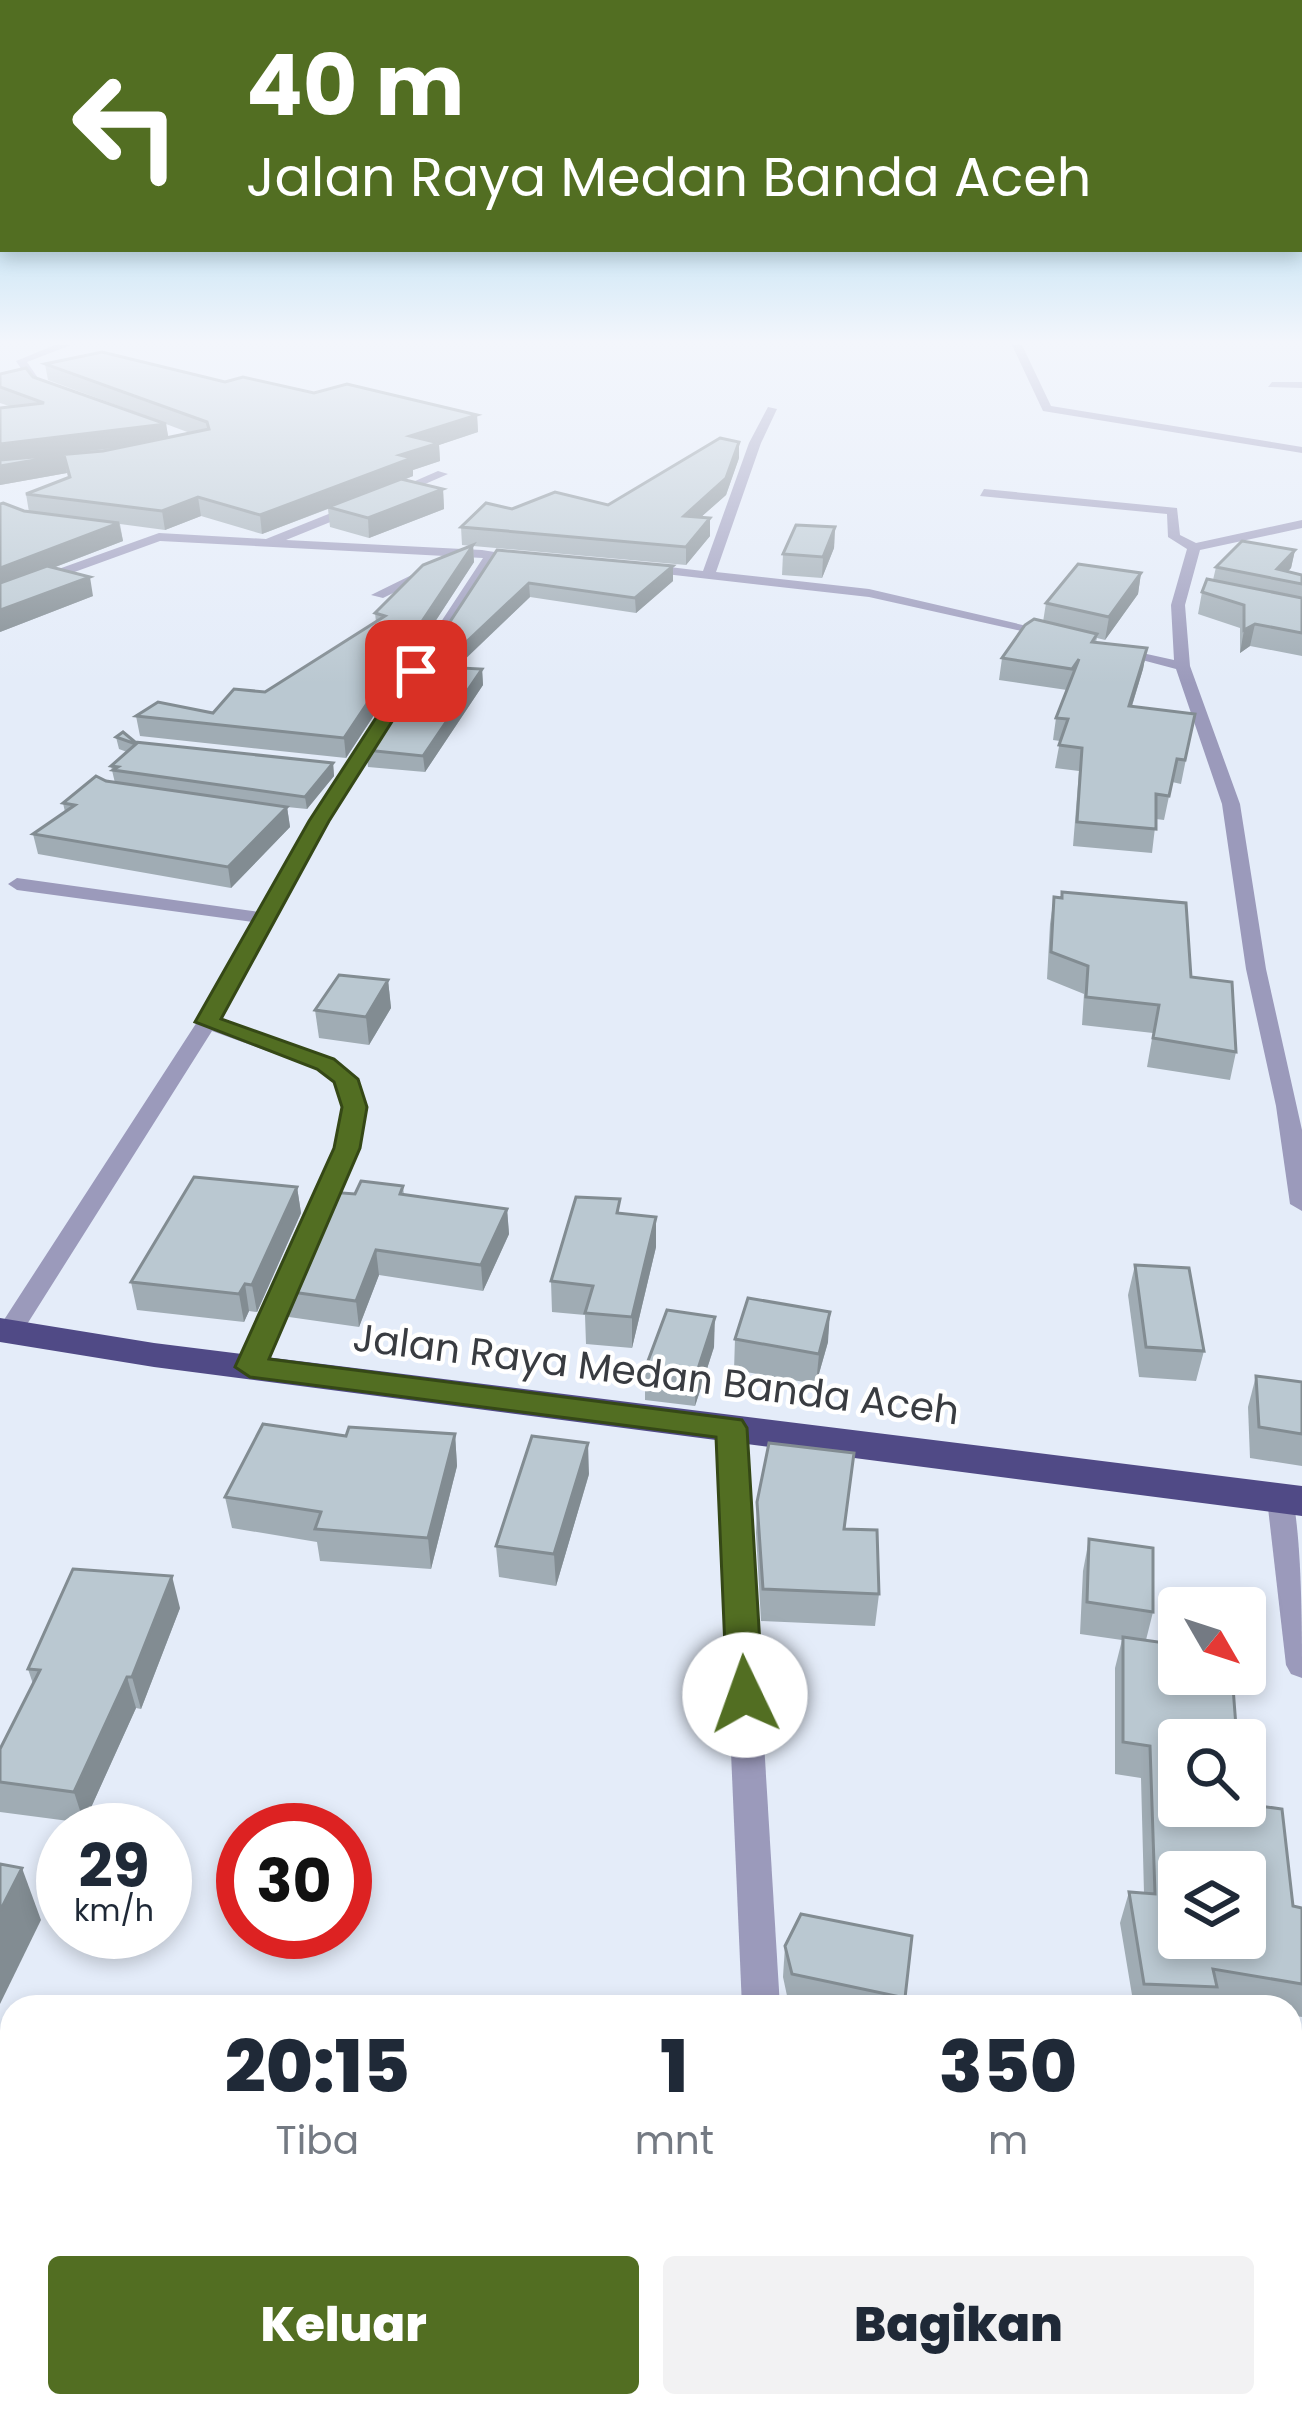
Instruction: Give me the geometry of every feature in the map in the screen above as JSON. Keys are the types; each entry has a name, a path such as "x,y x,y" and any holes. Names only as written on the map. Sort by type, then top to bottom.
{"highway":[{"name":"Jalan Raya Medan Banda Aceh","path":"5,1330 250,1367 1292,1500"}],"street":[{"path":"709,573 749,458"},
{"path":"264,544 442,474"},
{"path":"984,493 1173,512 1174,537 1194,547 1302,524"},
{"path":"115,531 556,560"},
{"path":"0,595 159,536"},
{"path":"1194,547 1181,587 1182,666 1231,804 1256,969 1287,1106 1302,1204"},
{"path":"378,595 468,554"},
{"path":"5,1330 207,1022 319,821 491,555"},
{"path":"622,566 868,593 1075,642"},
{"path":"1181,587 1200,591"},
{"path":"1096,646 1182,666"},
{"path":"328,766 352,768"},
{"path":"296,818 319,821"},
{"path":"17,884 264,918"},
{"path":"207,1022 325,1064 346,1079 354,1107 347,1148 250,1367"},
{"path":"731,1428 760,1995"},
{"path":"1292,1500 1302,1665"}],"building":[{"path":"26,458 48,458 0,466 0,460"},
{"path":"65,458 412,458 260,515 198,497 162,511 26,494 70,477"},
{"path":"687,458 733,458 726,478 684,516 710,518 686,547 461,527 486,503 512,509 555,492 608,505"},
{"path":"401,479 443,489 368,518 328,507"},
{"path":"3,503 24,511 119,523 0,568"},
{"path":"796,525 835,527 823,557 783,554"},
{"path":"1242,541 1295,550 1277,569 1302,575 1302,584 1216,567"},
{"path":"473,545 344,738 136,716 158,702 213,713 234,689 265,692 385,616 375,613 423,565"},
{"path":"497,550 673,566 635,598 529,583 440,667 482,669 423,756 366,750"},
{"path":"1078,564 1141,573 1109,617 1046,603"},
{"path":"47,566 90,577 0,610 0,583"},
{"path":"1207,579 1302,598 1302,633 1255,624 1244,630 1244,605 1202,592"},
{"path":"1034,619 1097,634 1092,642 1147,648 1129,706 1195,714 1185,760 1177,759 1169,796 1156,794 1156,829 1077,822 1082,748 1059,745 1068,719 1056,718 1079,659 1072,669 1002,658"},
{"path":"123,732 135,742 333,763 305,797 113,770 118,767 111,766 136,744 116,737"},
{"path":"96,776 287,807 228,867 33,834 75,805 63,803"},
{"path":"1062,892 1186,903 1191,977 1232,982 1236,1052 1153,1038 1159,1005 1086,997 1088,966 1051,952 1054,897 1062,898"},
{"path":"339,975 388,980 366,1017 315,1010"},
{"path":"194,1177 297,1187 252,1285 245,1284 239,1294 131,1282"},
{"path":"361,1181 403,1186 400,1194 507,1209 481,1265 376,1250 356,1301 285,1291 330,1192 355,1194"},
{"path":"576,1197 620,1199 617,1213 656,1217 632,1317 585,1313 593,1286 551,1281"},
{"path":"1135,1265 1189,1268 1204,1351 1146,1347"},
{"path":"748,1298 830,1312 819,1354 735,1339"},
{"path":"667,1310 715,1317 696,1375 645,1369"},
{"path":"1256,1376 1302,1382 1302,1434 1259,1427"},
{"path":"263,1424 346,1436 349,1427 455,1434 428,1538 315,1529 321,1512 225,1497"},
{"path":"532,1436 588,1443 554,1554 496,1546"},
{"path":"769,1443 854,1453 844,1529 877,1530 879,1594 763,1589 757,1502"},
{"path":"1089,1539 1153,1548 1153,1612 1087,1602"},
{"path":"73,1569 172,1576 132,1677 127,1677 74,1792 0,1782 0,1749 40,1670 28,1669"},
{"path":"1123,1637 1158,1642 1158,1695 1234,1695 1235,1719 1158,1719 1158,1827 1266,1827 1266,1807 1282,1809 1293,1906 1302,1908 1302,1984 1213,1969 1217,1987 1144,1984 1129,1892 1155,1894 1150,1746 1123,1742"},
{"path":"0,1864 22,1868 0,1911"},
{"path":"801,1914 912,1936 905,1995 792,1974 785,1946"}],"route":[{"path":"416,671 319,821 207,1022 325,1064 346,1079 354,1107 347,1148 250,1367 731,1428 745,1695"}]}
